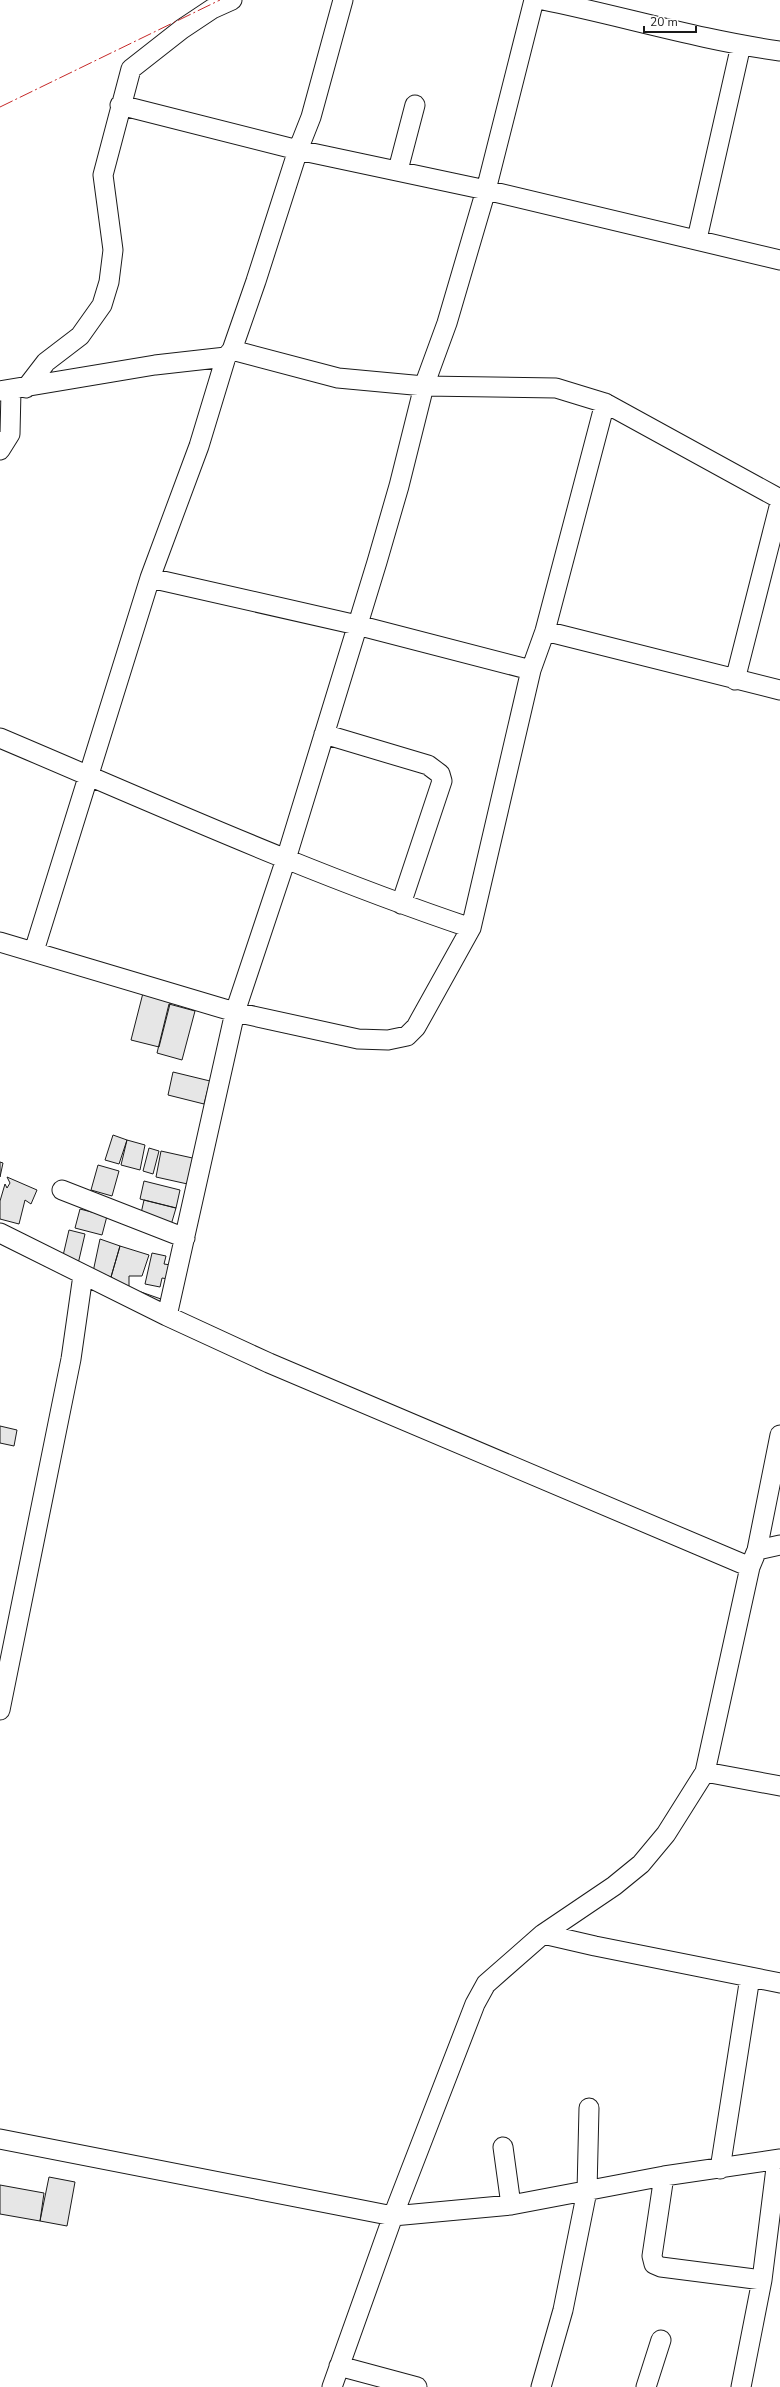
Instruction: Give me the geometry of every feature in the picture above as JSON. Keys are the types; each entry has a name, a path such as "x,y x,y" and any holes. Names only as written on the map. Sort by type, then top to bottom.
{"street":[{"path":"0,450 10,434 13,390 80,336 102,305 109,282 112,250 112,230 103,187 103,175 120,105 131,69 140,60 212,9 232,0"},
{"path":"34,951 150,578 199,446 229,354 256,281 298,150 311,117 344,0"},
{"path":"167,1316 235,1012 286,859 399,486 424,386 447,323 486,190 534,0"},
{"path":"543,0 611,14 741,45 780,51"},
{"path":"698,239 741,45"},
{"path":"120,105 298,150 398,170 486,190 698,239 780,260"},
{"path":"398,170 415,106"},
{"path":"13,390 229,354 338,378 424,386 556,388 605,403 780,499"},
{"path":"0,942 235,1012 358,1039 388,1040 407,1036 416,1027 471,928 530,670 545,631 605,403"},
{"path":"735,680 780,503"},
{"path":"150,578 357,625 530,670"},
{"path":"545,631 735,680 780,690"},
{"path":"324,734 428,765 440,774 442,781 401,904"},
{"path":"0,738 286,859 401,904 471,928"},
{"path":"62,1190 185,1238"},
{"path":"0,1233 167,1316 269,1363 753,1558 780,1545"},
{"path":"0,1710 71,1359 83,1275"},
{"path":"332,2387 393,2216 473,2011 486,1984 543,1934 614,1886 641,1864 666,1834 705,1772 780,1434"},
{"path":"705,1772 780,1786"},
{"path":"543,1934 595,1946 780,1983"},
{"path":"720,2169 750,1977"},
{"path":"541,2387 563,2310 587,2191 589,2108"},
{"path":"0,2140 393,2216 511,2205 664,2176 778,2160 762,2280 741,2387"},
{"path":"503,2147 511,2205"},
{"path":"664,2176 652,2256 654,2264 661,2267 762,2280"},
{"path":"646,2387 661,2340"},
{"path":"339,2366 417,2387"}],"building":[{"path":"143,993 171,1000 159,1047 131,1040"},
{"path":"169,1004 195,1011 182,1060 157,1053"},
{"path":"173,1072 210,1081 204,1104 168,1095"},
{"path":"113,1135 127,1140 119,1164 105,1160"},
{"path":"127,1140 145,1145 140,1170 121,1165"},
{"path":"149,1148 159,1151 153,1174 143,1171"},
{"path":"161,1151 197,1159 192,1185 156,1177"},
{"path":"0,1162 3,1163 0,1177"},
{"path":"98,1165 119,1171 112,1196 91,1190"},
{"path":"7,1177 37,1190 31,1204 25,1200 19,1224 0,1219 0,1201 5,1184 7,1188 10,1183"},
{"path":"144,1181 180,1190 176,1208 140,1199"},
{"path":"144,1200 176,1208 171,1225 140,1218"},
{"path":"80,1209 107,1216 102,1235 75,1228"},
{"path":"69,1230 85,1234 78,1264 62,1260"},
{"path":"100,1239 120,1246 111,1277 93,1272"},
{"path":"120,1246 149,1255 142,1276 129,1276 129,1288 111,1277"},
{"path":"152,1253 166,1256 164,1264 171,1265 174,1280 162,1278 160,1287 145,1284"},
{"path":"141,1292 161,1299 158,1307 138,1301"},
{"path":"0,1426 17,1430 14,1446 0,1443"},
{"path":"49,2177 75,2182 67,2226 40,2221"},
{"path":"0,2185 44,2193 40,2221 0,2214"}],"power":[{"path":"0,107 220,0"}]}
